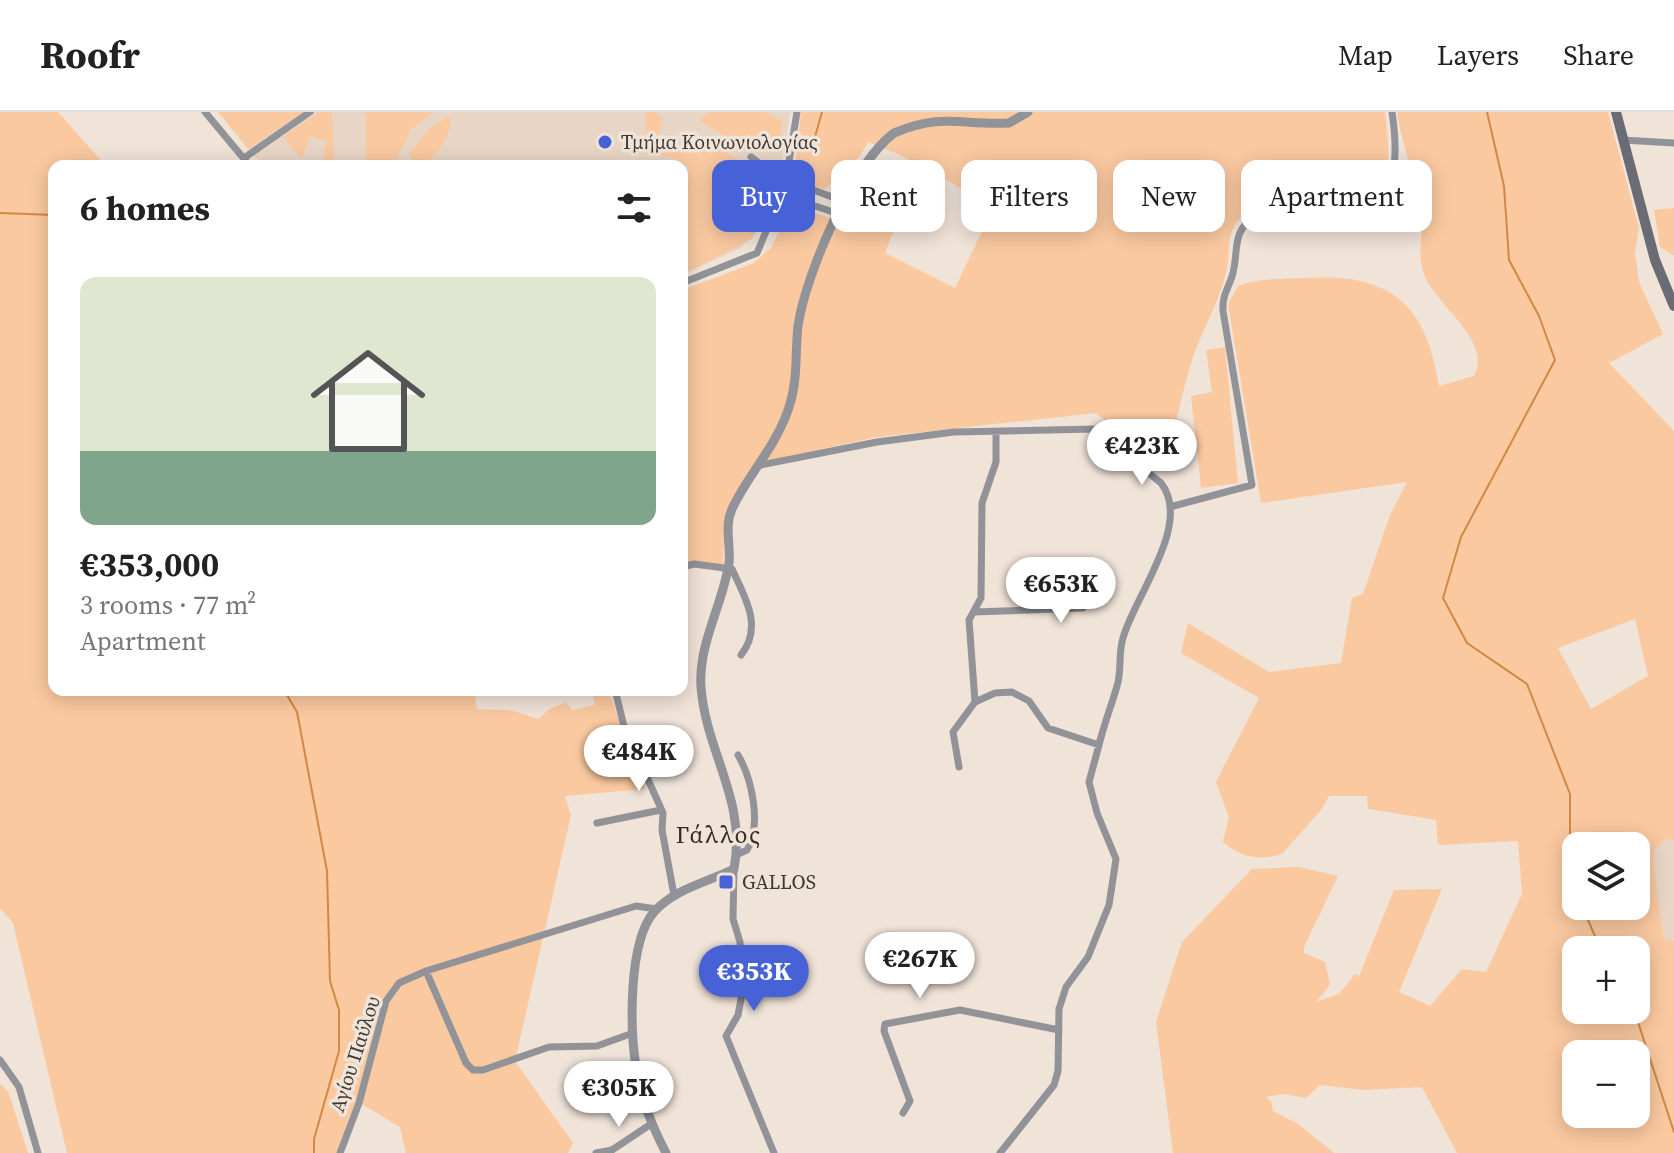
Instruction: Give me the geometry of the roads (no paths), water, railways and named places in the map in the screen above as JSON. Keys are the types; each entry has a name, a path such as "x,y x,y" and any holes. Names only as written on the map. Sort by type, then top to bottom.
{"main road":[{"path":"1616,112 1655,260 1674,306"}],"street":[{"path":"205,112 244,158 310,112"},
{"path":"789,160 797,112"},
{"path":"871,160 878,149 906,125 929,116 955,113 1009,123 1028,112"},
{"path":"1170,507 1252,485 1222,297 1233,274 1236,236 1256,215 1337,217 1363,213 1380,202 1388,192 1394,167 1392,112"},
{"path":"1623,140 1674,143"},
{"path":"751,157 755,160"},
{"path":"774,1153 726,1036 738,1015 744,983 740,942 733,919 734,869 739,836 734,802 715,749 701,686 709,634 728,566 730,514 761,465 789,406 798,326 819,252 831,229"},
{"path":"688,281 757,253 766,232"},
{"path":"761,465 877,442 996,431 1095,429 1168,492 1170,507 1159,563 1122,640 1118,685 1106,712 1089,782 1097,813 1116,859 1109,905 1088,957 1066,987 1059,1009 1054,1085 1000,1153"},
{"path":"975,702 969,630 981,598 982,503 996,462 996,431"},
{"path":"688,567 728,566"},
{"path":"728,566 749,599 749,641 741,655"},
{"path":"974,612 1083,608 1088,602 1088,570"},
{"path":"959,767 953,732 975,702 995,693 1012,692 1029,701 1048,728 1099,745"},
{"path":"616,696 624,726 661,810 674,895"},
{"path":"736,855 747,850 754,833 750,780 738,755"},
{"path":"597,823 661,810"},
{"path":"666,1153 651,1124 636,1068 634,984 640,944 657,909 674,895 734,869"},
{"name":"Αγίου Παύλου","path":"340,1153 359,1103 386,1001 399,983 426,971 636,906 657,909"},
{"path":"426,971 466,1063 473,1070 549,1047 597,1046 633,1033"},
{"path":"903,1113 910,1101 884,1031 885,1024 960,1010 1059,1030"},
{"path":"0,1060 19,1087 38,1153"},
{"path":"596,1153 628,1142 651,1124"}],"waterway":[{"path":"811,151 822,112"},
{"path":"1487,112 1504,186 1509,260 1539,316 1555,360 1461,537 1443,598 1467,643 1527,684 1570,794 1570,832"},
{"path":"0,213 48,215"},
{"path":"288,696 297,712 327,871 330,981 339,1010 339,1051 314,1139 314,1153"},
{"path":"1588,920 1595,936"},
{"path":"1639,1024 1674,1132"}],"place":[{"name":"Τμήμα Κοινωνιολογίας","path":"605,142"},
{"name":"GALLOS","path":"726,882"}],"district":[{"name":"Γάλλος","path":"719,835"}]}
